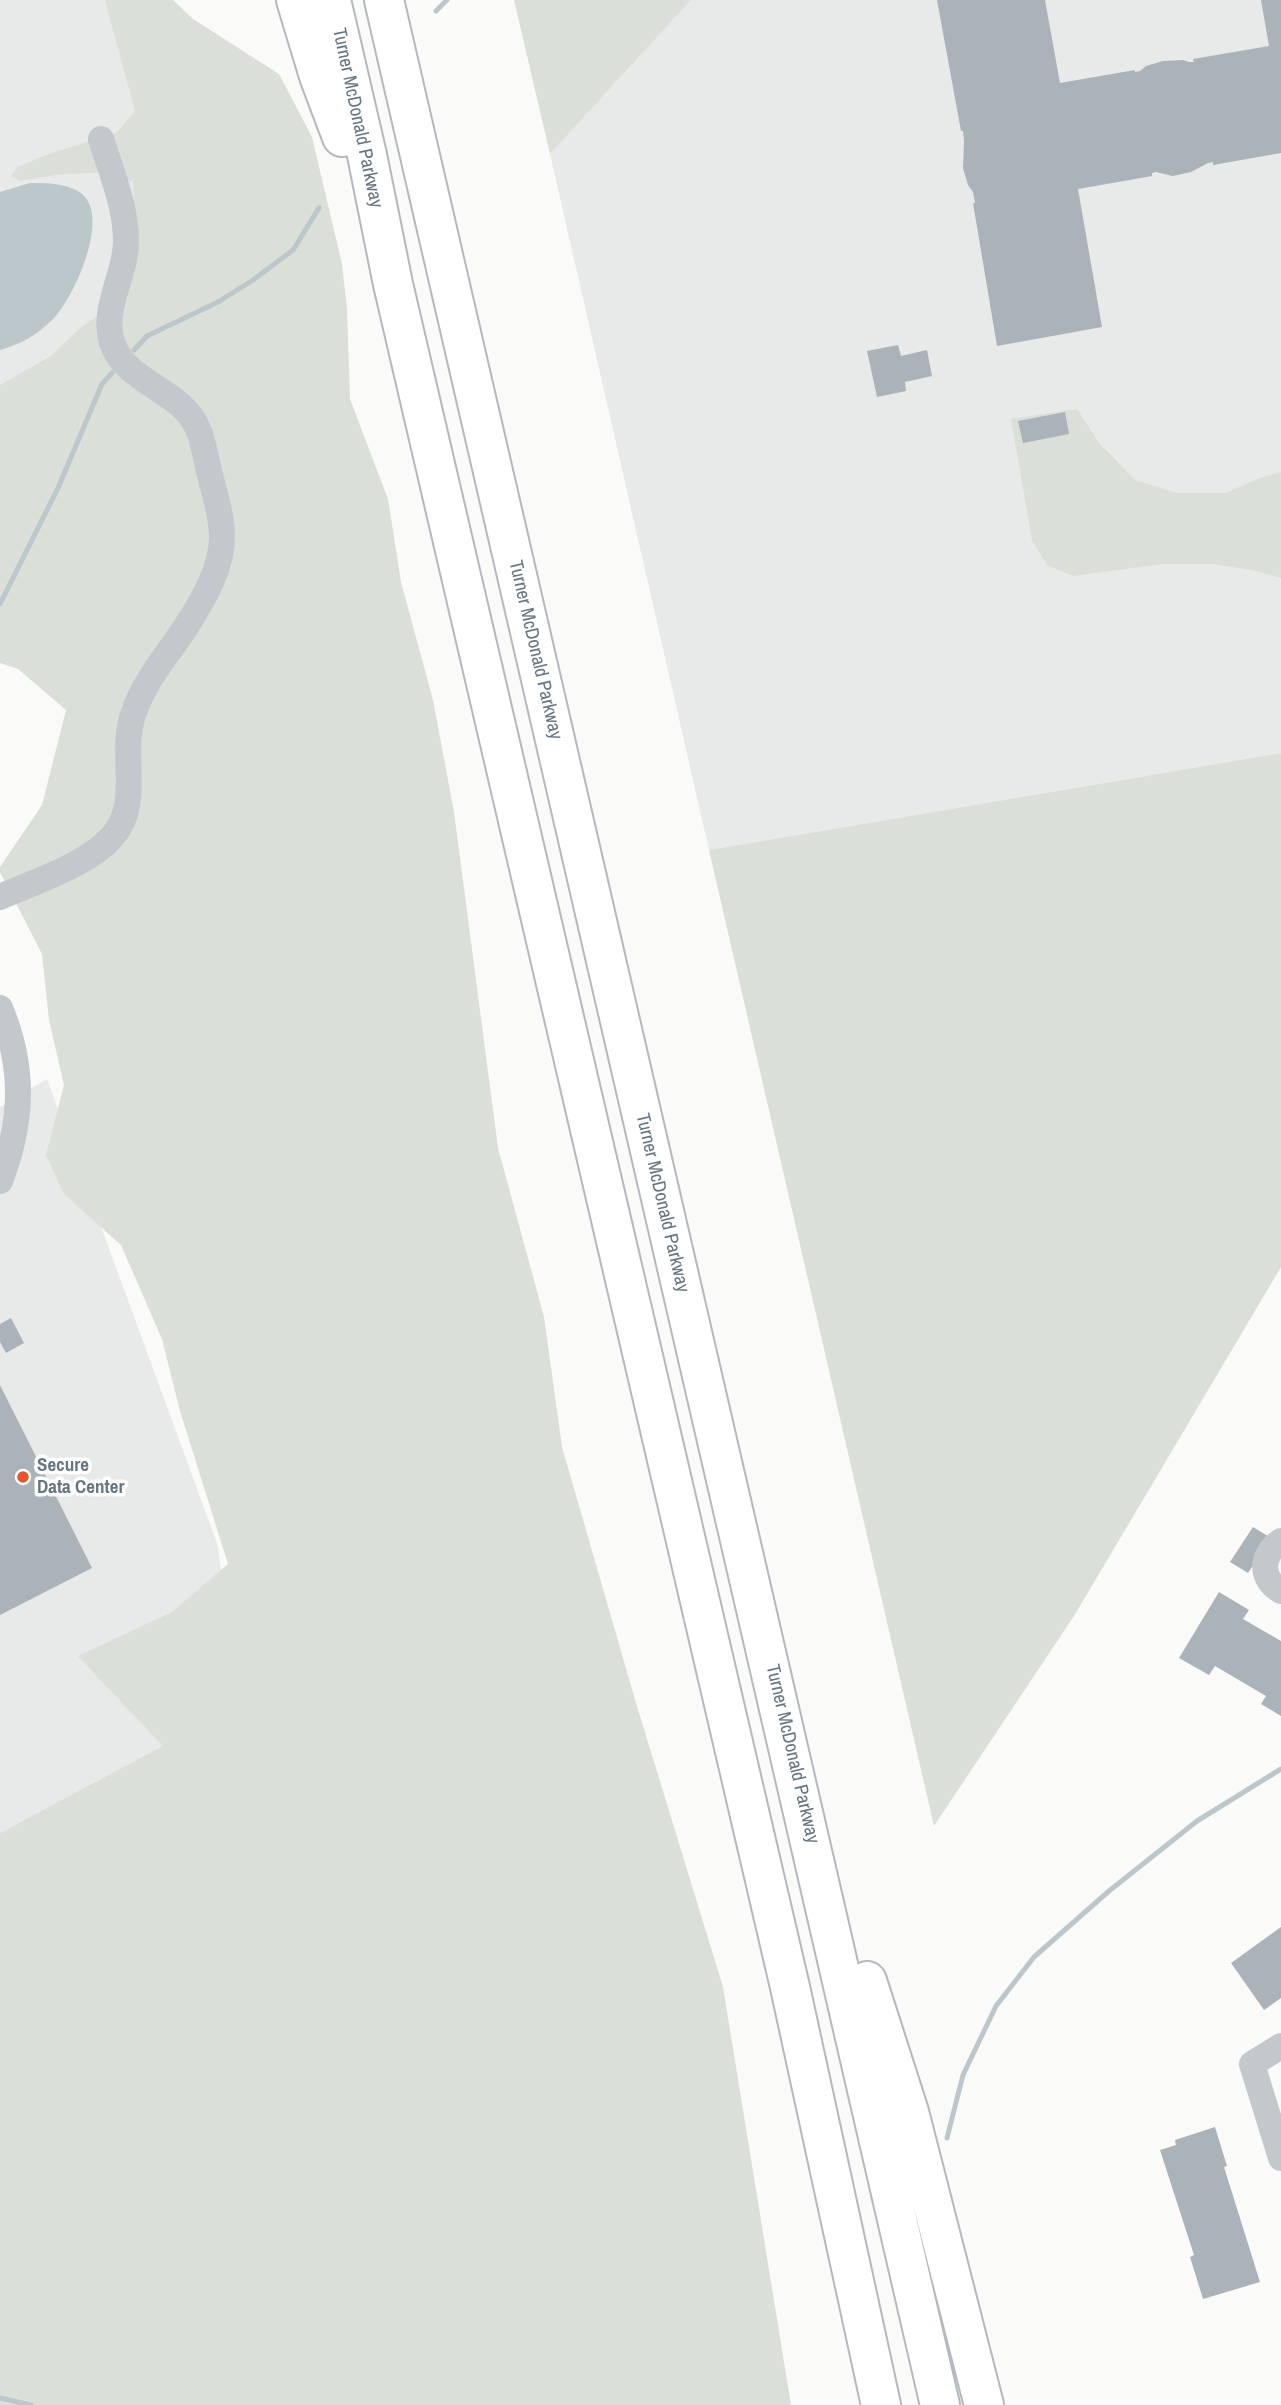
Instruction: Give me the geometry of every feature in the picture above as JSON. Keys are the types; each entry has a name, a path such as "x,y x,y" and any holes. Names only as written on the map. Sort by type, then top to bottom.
{"highway":[{"path":"296,0 319,76 393,284"},
{"name":"Turner McDonald Parkway","path":"331,0 367,155 393,284 787,1974 881,2405"},
{"name":"Turner McDonald Parkway","path":"384,0 809,1828 940,2405"},
{"path":"809,1828 848,1926 909,2112 984,2405"},
{"path":"855,2283 874,2405"}],"street":[{"path":"0,897 89,856 111,838 125,818 130,790 127,752 131,718 142,691 202,600 217,568 222,537 198,428 184,408 126,366 113,345 109,325 112,300 121,273 126,242 121,203 101,139"},
{"path":"0,1008 11,1033 20,1085 12,1149 0,1181"},
{"path":"1281,1541 1264,1568 1265,1577 1281,1591"},
{"path":"1281,2046 1252,2064 1281,2158"}],"shaded area":[{"path":"0,0 159,0 243,356 0,463"},
{"path":"105,0 173,0 193,19 279,74 312,137 342,264 347,308 350,399 388,499 401,582 433,700 454,812 498,1148 544,1317 562,1447 636,1703 723,1987 791,2405 0,2405 0,1833 163,1746 78,1656 172,1612 228,1564 180,1411 162,1339 121,1245 64,1194 46,1155 64,1085 49,1020 42,954 0,872 0,867 42,805 66,710 18,669 0,663 0,385 51,356 80,328 120,300 136,247 133,182 104,172 56,175 20,181 11,176 18,167 46,155 116,133 135,111"},
{"path":"514,0 691,0 550,154"},
{"path":"691,0 1281,0 1281,753 709,850 550,154"},
{"path":"30,183 64,186 82,194 90,205 91,239 78,278 51,321 21,342 0,350 0,192"},
{"path":"1077,409 1099,443 1135,480 1177,493 1225,493 1281,472 1281,578 1212,564 1162,564 1073,576 1047,565 1032,540 1011,419"},
{"path":"1281,753 1281,1267 1074,1616 934,1826 709,850"},
{"path":"47,1079 218,1546 238,1707 0,1833 0,1107"}],"building":[{"path":"937,0 1045,0 1060,83 1140,71 1146,66 1163,61 1194,62 1193,59 1269,46 1261,0 1281,0 1281,153 1213,165 1213,162 1208,163 1191,172 1173,176 1156,172 1152,173 1152,176 1078,189 1102,327 997,346 973,192 963,168 963,131"},
{"path":"898,345 901,356 927,350 932,376 905,382 906,391 877,397 867,351"},
{"path":"1065,412 1069,434 1023,443 1018,421"},
{"path":"11,1318 24,1343 6,1353 0,1342 0,1324"},
{"name":"Secure Data Center","path":"0,1385 92,1568 0,1615"},
{"path":"1253,1527 1271,1538 1248,1573 1230,1562"},
{"path":"1219,1592 1249,1610 1243,1619 1281,1641 1281,1716 1261,1704 1266,1696 1215,1666 1209,1675 1179,1658"},
{"path":"1281,1927 1281,1998 1264,2010 1231,1963"},
{"path":"1215,2127 1227,2166 1224,2167 1260,2282 1203,2299 1190,2257 1194,2255 1160,2150 1176,2145 1175,2140"}],"waterway":[{"path":"436,11 447,0"},
{"path":"134,350 147,336 218,302 293,250 319,208"},
{"path":"0,604 58,488 102,384 112,373"},
{"path":"947,2138 963,2075 996,2006 1034,1957 1109,1891 1197,1821 1281,1769"},
{"path":"0,2398 31,2405"}],"place":[{"name":"Secure Data Center","path":"23,1477"}]}
